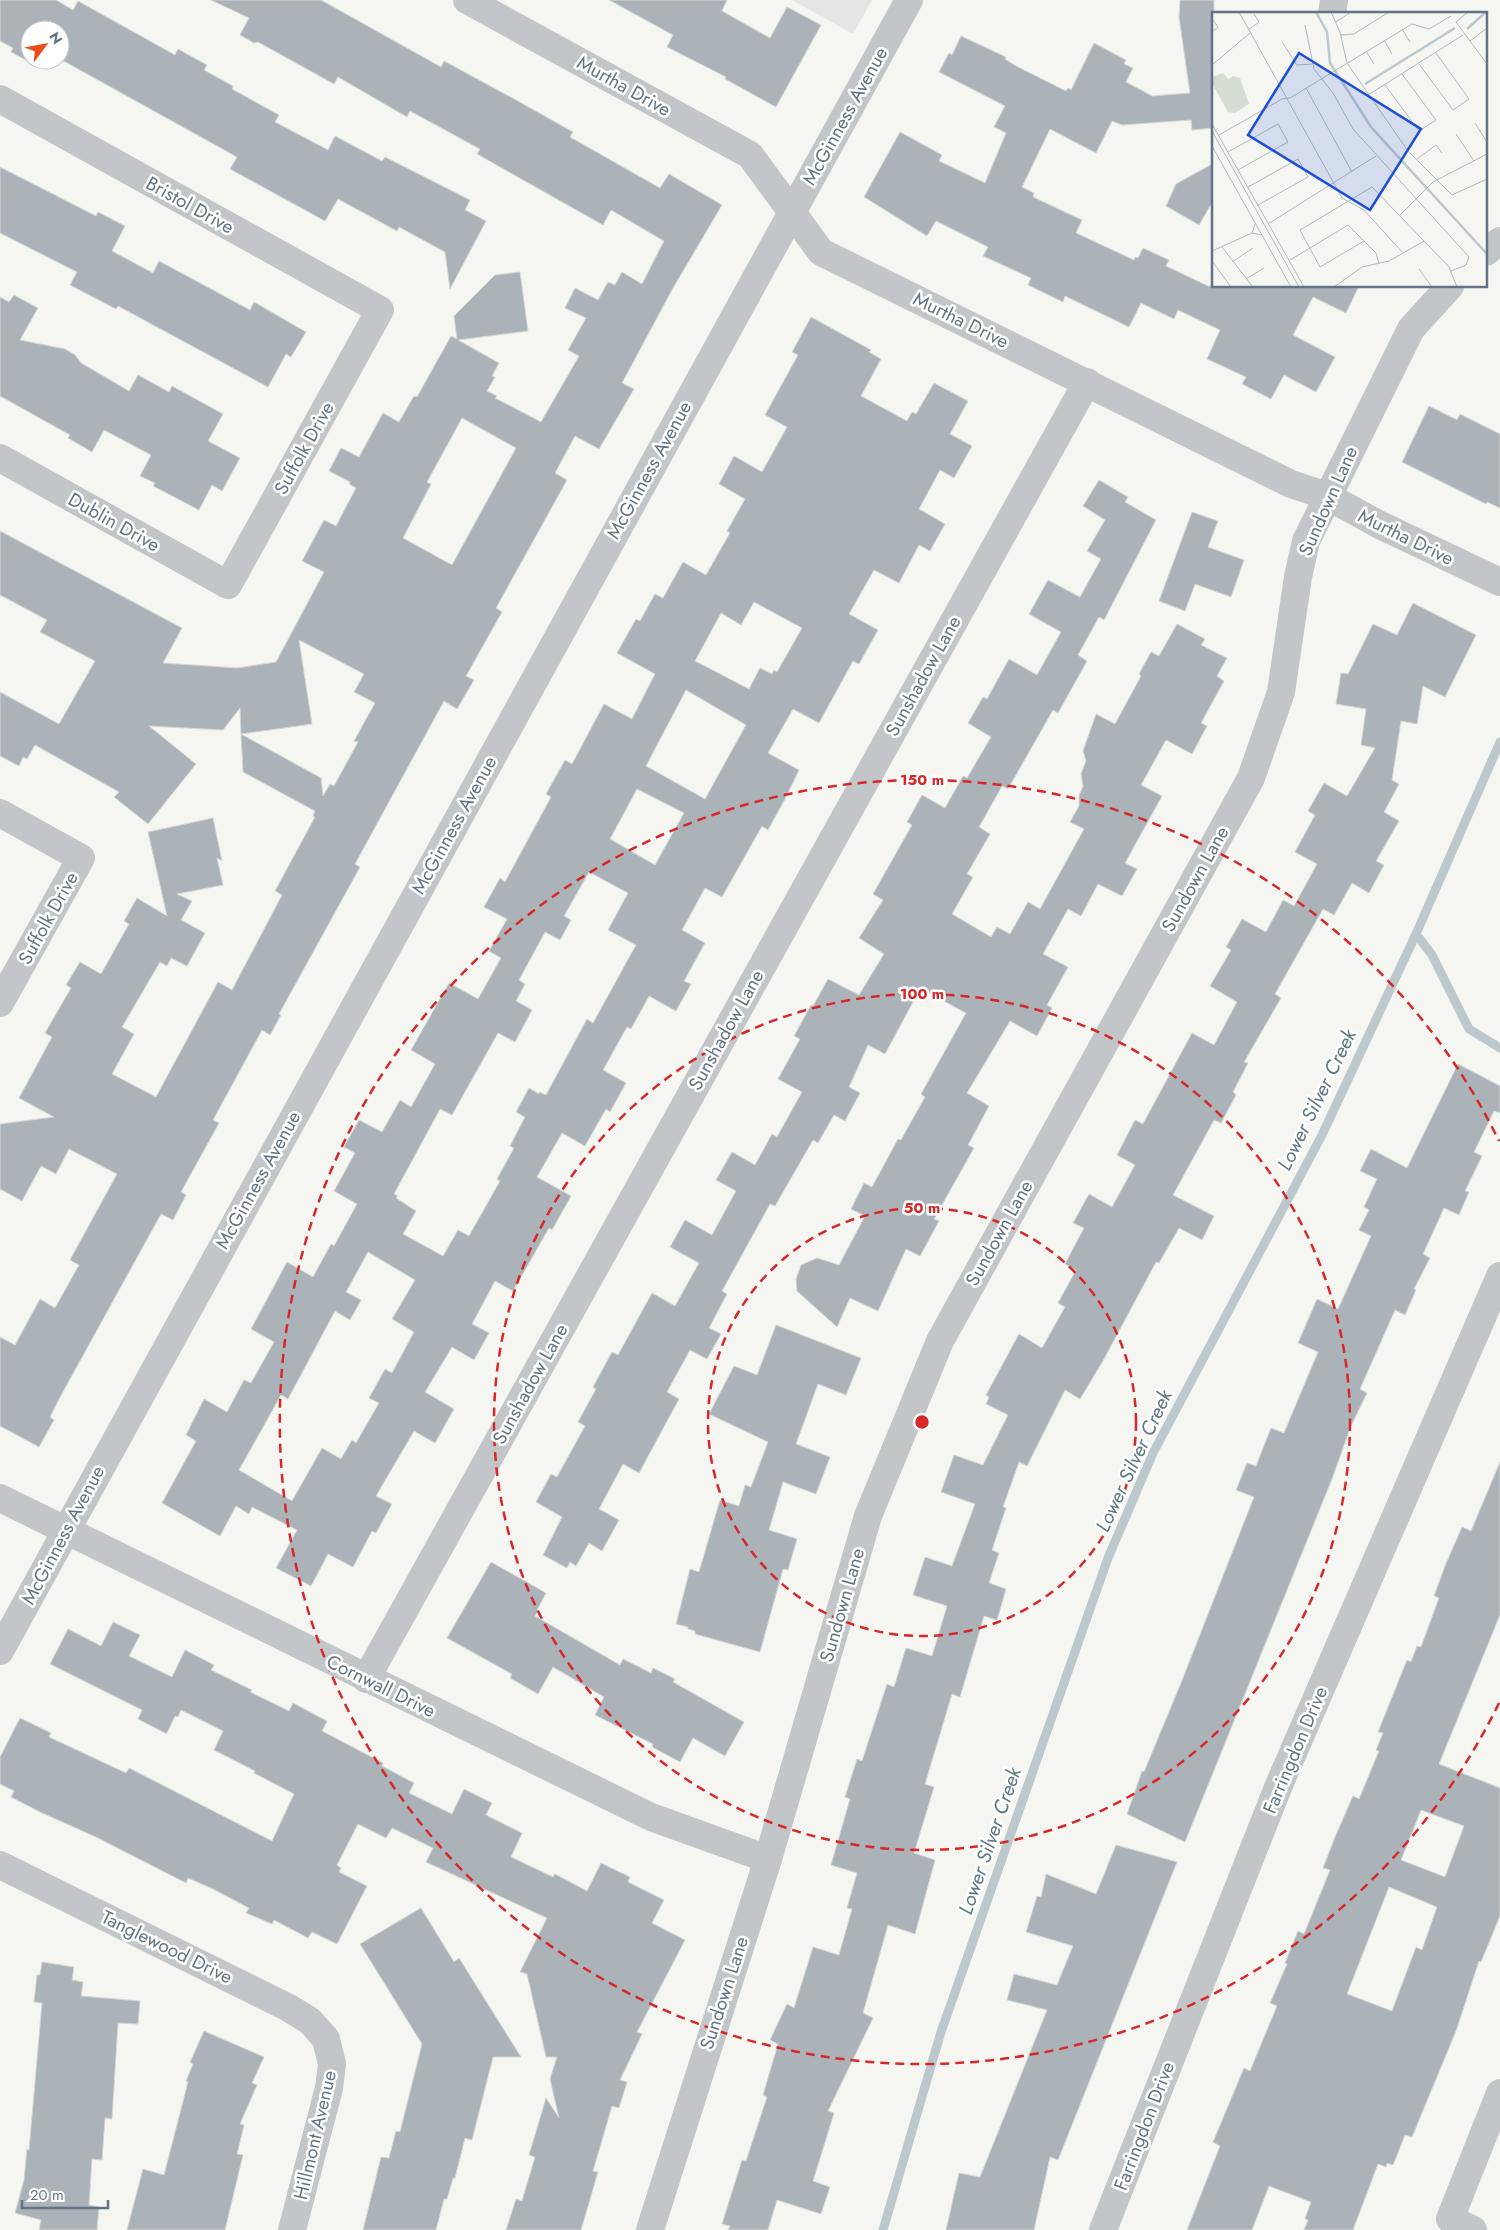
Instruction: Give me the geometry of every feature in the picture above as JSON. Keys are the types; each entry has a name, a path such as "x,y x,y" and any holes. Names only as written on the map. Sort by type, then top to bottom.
{"street":[{"name":"Murtha Drive","path":"467,0 750,155 821,252 1291,484 1327,496 1378,524 1500,582"},
{"name":"McGinness Avenue","path":"0,1651 909,0"},
{"name":"Bristol Drive","path":"0,99 380,310"},
{"path":"1488,250 1500,241"},
{"name":"Sundown Lane","path":"650,2230 768,1859 868,1516 932,1359 949,1323 1251,778 1281,692 1298,577 1306,541 1411,329 1448,288"},
{"name":"Suffolk Drive","path":"228,585 380,310"},
{"name":"Sunshadow Lane","path":"366,1679 1087,382"},
{"name":"Dublin Drive","path":"0,458 228,585"},
{"name":"Suffolk Drive","path":"0,814 81,858 0,1003"},
{"name":"Farringdon Drive","path":"1104,2230 1279,1785 1500,1276"},
{"name":"Cornwall Drive","path":"0,1498 651,1817 768,1859"},
{"name":"Tanglewood Drive","path":"6,1876 289,2008 310,2021 326,2039"},
{"name":"Hillmont Avenue","path":"292,2230 328,2088 332,2064 326,2039"},
{"path":"1461,2224 1500,2093"}],"shaded area":[{"path":"792,0 872,0 853,34"}],"building":[{"path":"0,0 56,0 73,10 78,1 175,55 178,49 207,65 204,70 233,86 232,89 279,115 275,122 328,150 335,136 382,161 385,157 470,200 465,210 486,221 450,289 445,252 399,227 397,231 338,199 325,221 230,169 237,157 70,65 70,20 20,20 20,57 11,52 13,48 0,41"},
{"path":"211,0 321,0 441,67 444,61 516,100 573,132 570,137 660,188 669,174 722,205 673,288 622,383 634,389 599,449 575,436 555,473 567,480 496,608 502,612 466,676 474,680 457,709 444,701 355,864 360,867 279,1014 281,1015 270,1035 262,1030 213,1120 219,1123 181,1192 186,1195 173,1220 161,1214 59,1399 50,1417 54,1420 39,1447 0,1426 0,1337 15,1345 40,1299 55,1308 79,1265 70,1260 117,1174 69,1149 56,1174 41,1166 22,1201 0,1189 0,1124 54,1117 19,1098 52,1037 45,1033 71,988 66,985 80,962 101,974 129,924 124,921 137,898 167,916 148,832 213,818 222,861 217,858 223,885 177,894 192,901 181,920 205,933 187,966 171,958 167,966 160,962 122,1027 134,1034 112,1074 156,1097 218,982 232,990 282,895 275,891 315,817 313,816 315,811 243,772 241,734 240,708 223,730 149,726 196,764 148,824 114,797 119,792 35,745 27,759 23,757 19,766 0,756 0,692 59,724 95,661 40,632 47,620 0,595 0,531 182,628 163,663 237,668 276,662 324,572 302,561 324,520 336,526 356,488 349,484 350,482 329,471 341,448 359,457 383,413 399,422 414,396 417,397 451,336 457,339 454,316 495,275 520,272 528,331 458,340 499,363 492,376 495,377 487,391 497,396 495,398 541,422 579,356 568,350 586,318 565,308 575,288 598,300 608,282 615,285 622,272 642,284 664,241 611,210 603,225 477,154 480,149 410,111 407,117 338,77 334,84 258,42 254,43 240,35 249,18","holes":["462,418 516,448 452,565 403,538 431,484 427,482","299,640 364,674 354,692 375,703 354,741 358,742 334,786 330,784 323,796 321,778 241,734 312,724"]},
{"path":"609,0 727,0 722,11 770,38 787,7 821,25 776,107 725,79 726,77 667,47 673,35"},
{"path":"1180,0 1214,0 1214,12 1212,12 1212,128 1192,130 1191,120 1122,125 1112,121 1096,153 1050,129 1022,187 1034,193 1033,197 1082,220 1076,233 1134,260 1135,257 1138,258 1143,248 1169,260 1166,266 1208,286 1212,286 1212,288 1358,288 1346,313 1313,297 1293,335 1335,357 1316,392 1284,375 1271,399 1242,384 1246,377 1207,359 1220,330 1178,310 1174,319 1141,303 1129,327 1065,296 1063,302 1028,285 1031,278 983,256 988,247 936,221 927,236 864,197 900,132 942,155 939,161 985,183 1006,133 994,127 1005,106 939,72 949,53 952,55 961,36 1006,57 1005,59 1016,66 1066,91 1068,88 1071,90 1094,43 1126,60 1124,64 1133,68 1126,82 1152,96 1190,93 1179,17"},
{"path":"1212,164 1212,202 1199,225 1166,206 1176,184"},
{"path":"0,167 96,216 98,212 125,226 112,251 153,273 159,261 250,310 254,302 306,332 291,357 286,354 268,387 118,306 116,309 70,285 77,272 0,233"},
{"path":"14,295 38,308 20,340 65,349 75,355 81,363 129,391 138,375 169,392 172,386 223,414 208,441 240,458 222,491 212,485 199,510 153,486 155,483 140,476 151,455 104,430 92,452 68,438 70,435 0,396 0,297 9,302"},
{"path":"811,317 871,350 869,352 881,359 861,396 907,421 912,412 916,414 934,383 968,401 950,434 972,446 954,478 940,470 919,509 945,524 930,551 919,545 899,583 874,570 849,614 878,630 859,664 853,661 819,723 793,709 768,753 799,770 785,799 768,830 762,826 722,897 705,888 682,930 705,943 684,981 691,984 676,1011 649,996 631,1029 627,1027 603,1070 626,1083 610,1112 606,1109 585,1146 562,1133 537,1177 571,1196 552,1230 549,1228 513,1291 495,1281 472,1324 489,1333 474,1360 452,1347 425,1392 454,1409 435,1443 414,1431 376,1496 392,1504 376,1533 372,1531 353,1567 328,1554 311,1586 276,1568 297,1530 252,1507 249,1514 236,1506 220,1536 162,1503 196,1441 186,1435 204,1399 227,1412 244,1380 251,1383 274,1342 251,1329 287,1262 313,1277 331,1244 334,1246 357,1204 334,1191 355,1153 344,1147 359,1120 382,1132 400,1100 411,1107 435,1064 411,1050 449,983 478,999 501,958 489,951 507,919 484,907 500,878 505,882 551,797 546,794 565,760 572,764 604,704 632,719 655,674 617,653 636,619 640,621 655,594 663,598 683,562 706,575 730,533 727,531 745,499 719,484 734,456 762,472 787,427 765,415 798,355 792,352","holes":["754,602 802,628 777,672 774,670 772,674 760,668 749,689 695,661 721,613 741,625","686,690 746,725 705,799 646,766","637,789 684,813 655,865 610,839","589,872 628,893 608,930 636,945 593,1023 587,1019 546,1095 540,1092 539,1094 529,1088 516,1112 525,1117 510,1146 514,1148 497,1179 500,1181 469,1236 458,1230 443,1256 403,1234 416,1211 396,1198 398,1196 394,1194 440,1109 452,1115 498,1033 515,1042 532,1010 516,1001 525,984 519,980 545,932 560,940 571,920 564,916","368,1252 415,1280 392,1319 414,1332 392,1373 385,1369 369,1398 379,1403 356,1443 352,1440 341,1459 322,1448 292,1501 239,1470 281,1395 288,1399 335,1311 350,1320 361,1300 346,1292"]},
{"path":"1429,406 1457,420 1460,414 1500,434 1500,508 1487,502 1486,504 1402,462"},
{"path":"1099,480 1128,497 1125,502 1156,520 1104,620 1099,617 1078,655 1087,661 1058,713 1053,710 1008,789 1002,786 979,827 990,834 967,874 973,877 952,914 991,937 997,927 1010,934 1028,902 1040,909 1084,829 1070,822 1079,806 1079,796 1083,786 1081,774 1086,761 1083,751 1096,714 1115,724 1141,676 1139,674 1151,652 1159,656 1177,624 1205,639 1201,645 1227,658 1217,676 1224,681 1201,723 1207,726 1192,754 1166,740 1141,785 1162,796 1125,863 1137,869 1122,896 1098,884 1081,916 1068,909 1043,954 1068,967 1047,1005 1052,1008 1037,1036 1010,1021 967,1093 989,1106 968,1145 974,1148 934,1219 939,1221 920,1256 906,1249 878,1311 850,1298 837,1327 797,1291 796,1279 801,1265 817,1258 839,1265 865,1216 851,1209 864,1183 872,1187 898,1139 901,1140 925,1097 921,1094 966,1013 927,992 925,995 919,991 885,1054 868,1045 849,1087 860,1093 845,1121 834,1115 818,1143 813,1140 775,1206 770,1204 722,1291 727,1294 709,1328 721,1334 707,1359 690,1350 667,1392 679,1399 639,1473 623,1464 599,1509 619,1520 602,1551 589,1543 576,1566 570,1562 567,1568 543,1555 562,1517 536,1502 551,1474 557,1477 585,1426 578,1422 596,1389 593,1387 612,1352 618,1355 652,1293 675,1306 699,1263 670,1247 685,1220 712,1235 736,1191 716,1180 732,1152 755,1165 772,1134 777,1137 802,1092 778,1079 800,1039 794,1036 811,1005 813,1006 828,979 859,995 884,954 859,938 883,900 873,894 912,825 907,822 922,795 945,808 963,776 967,778 991,737 968,723 983,697 987,699 1009,659 1037,675 1061,632 1029,614 1048,580 1080,597 1101,559 1087,551 1105,520 1083,506"},
{"path":"1192,512 1218,521 1208,547 1244,560 1231,597 1195,584 1185,611 1159,601"},
{"path":"1413,603 1476,635 1445,697 1423,686 1417,724 1401,721 1392,780 1399,784 1384,812 1399,821 1376,861 1384,865 1369,893 1352,883 1334,915 1323,909 1275,994 1281,998 1244,1062 1248,1063 1233,1092 1236,1095 1221,1123 1214,1120 1173,1195 1214,1216 1202,1240 1179,1228 1159,1263 1156,1262 1104,1359 1080,1399 1065,1390 1027,1466 1019,1462 1003,1507 1006,1508 992,1550 999,1553 989,1583 1006,1589 997,1620 984,1616 960,1697 952,1694 925,1784 934,1787 914,1853 935,1860 915,1934 888,1925 863,2013 873,2018 828,2111 834,2113 813,2181 830,2187 821,2214 777,2200 768,2230 728,2230 730,2226 722,2224 742,2160 746,2161 767,2097 763,2095 778,2044 770,2040 787,2004 794,2008 813,1947 839,1955 852,1909 847,1908 857,1873 831,1865 850,1799 845,1797 857,1759 862,1761 887,1684 894,1687 906,1648 932,1656 947,1606 913,1595 925,1557 952,1566 975,1504 941,1492 954,1455 983,1465 1008,1415 986,1404 989,1397 986,1395 1019,1334 1042,1348 1065,1307 1058,1303 1076,1270 1065,1264 1084,1228 1073,1223 1089,1194 1112,1207 1135,1165 1117,1155 1135,1120 1143,1124 1192,1033 1214,1045 1237,1002 1210,986 1231,950 1226,947 1242,919 1266,932 1283,900 1294,906 1317,864 1295,852 1315,815 1308,811 1324,783 1347,796 1375,748 1361,745 1366,709 1336,704 1341,673 1348,674 1373,624 1397,635"},
{"path":"1458,1064 1500,1086 1500,1113 1494,1111 1474,1152 1482,1156 1465,1191 1469,1192 1459,1215 1444,1208 1423,1254 1430,1258 1414,1289 1416,1290 1405,1315 1395,1310 1360,1389 1367,1393 1351,1426 1332,1479 1185,1842 1127,1814 1142,1771 1144,1772 1181,1683 1254,1497 1236,1490 1247,1463 1256,1466 1271,1428 1284,1433 1318,1352 1298,1343 1317,1299 1338,1309 1371,1236 1359,1230 1369,1210 1364,1207 1377,1179 1360,1171 1371,1149 1407,1168"},
{"path":"776,1325 861,1358 846,1395 818,1384 796,1444 830,1457 816,1494 783,1482 769,1530 797,1539 788,1570 783,1569 760,1652 695,1634 695,1631 688,1629 688,1627 676,1624 690,1569 699,1572 720,1500 739,1506 745,1485 751,1487 768,1442 709,1414 734,1366 757,1375"},
{"path":"1500,1462 1500,1615 1439,1764 1500,1788 1500,1916 1481,1962 1479,1961 1456,2031 1412,2137 1405,2135 1393,2165 1387,2163 1386,2167 1378,2164 1353,2230 1304,2230 1308,2220 1305,2219 1311,2202 1269,2186 1252,2230 1187,2230 1220,2146 1213,2142 1244,2068 1250,2071 1277,2006 1270,2003 1287,1964 1285,1963 1298,1931 1304,1934 1330,1870 1323,1868 1335,1837 1353,1796 1359,1799 1379,1751 1376,1750 1383,1733 1378,1732 1407,1660 1411,1662 1417,1646 1421,1647 1439,1598 1434,1596 1445,1566 1462,1527 1471,1531","holes":["1421,1810 1464,1826 1445,1877 1401,1860","1389,1887 1437,1907 1422,1950 1416,1947 1392,2011 1347,1994"]},
{"path":"491,1562 546,1593 535,1616 620,1665 623,1659 651,1673 653,1668 675,1679 673,1682 744,1722 725,1756 693,1738 680,1762 652,1747 653,1744 595,1715 604,1697 553,1667 538,1694 510,1678 512,1674 447,1638"},
{"path":"113,1622 140,1635 129,1656 172,1677 185,1650 214,1665 211,1670 252,1690 250,1692 289,1711 293,1703 327,1721 322,1731 383,1763 382,1766 414,1783 409,1793 452,1814 464,1789 492,1803 486,1815 522,1833 511,1857 553,1877 555,1874 587,1891 601,1863 630,1877 628,1882 664,1900 652,1923 685,1940 637,2032 642,2034 620,2080 627,2082 619,2108 612,2106 593,2171 598,2172 581,2230 506,2230 516,2199 522,2201 535,2157 529,2155 546,2098 559,2118 550,2079 557,2057 546,2057 527,1974 520,1972 547,1918 426,1862 433,1848 392,1828 386,1838 358,1824 337,1865 341,1868 339,1872 367,1886 337,1944 312,1932 308,1938 274,1920 272,1924 246,1913 249,1908 213,1889 188,1878 186,1883 96,1837 40,1812 11,1797 14,1791 0,1784 0,1757 20,1718 51,1733 49,1737 126,1773 129,1768 272,1841 294,1794 214,1750 223,1731 181,1710 178,1717 175,1716 167,1733 165,1733 138,1719 142,1710 50,1664 68,1629 101,1646"},
{"path":"1116,1845 1177,1862 1058,2160 1050,2157 1034,2230 946,2230 959,2173 980,2177 1047,2010 1007,2000 1014,1974 1057,1985 1073,1946 1026,1932 1037,1896 1041,1897 1046,1874 1096,1894"},
{"path":"421,1908 454,1962 459,1958 521,2057 493,2057 472,2140 465,2138 455,2178 453,2178 447,2199 444,2199 436,2230 363,2230 381,2157 389,2158 396,2131 400,2132 422,2044 360,1944"},
{"path":"42,1962 74,1967 72,1980 83,1982 81,1996 140,2001 138,2024 118,2023 112,2119 105,2118 102,2160 92,2159 89,2205 99,2207 97,2230 39,2230 41,2220 15,2213 24,2180 27,2149 29,2150 42,2003 34,2002 37,1975 40,1975"},
{"path":"204,2031 264,2057 252,2083 257,2085 240,2124 244,2125 237,2154 243,2155 225,2230 127,2230 143,2169 164,2175 188,2082 186,2081 193,2064 190,2062"}],"waterway":[{"name":"Lower Silver Creek","path":"883,2230 941,2032 1108,1558 1153,1453 1322,1135 1416,934 1500,742"},
{"path":"1416,934 1432,955 1469,1029 1500,1048"}]}
